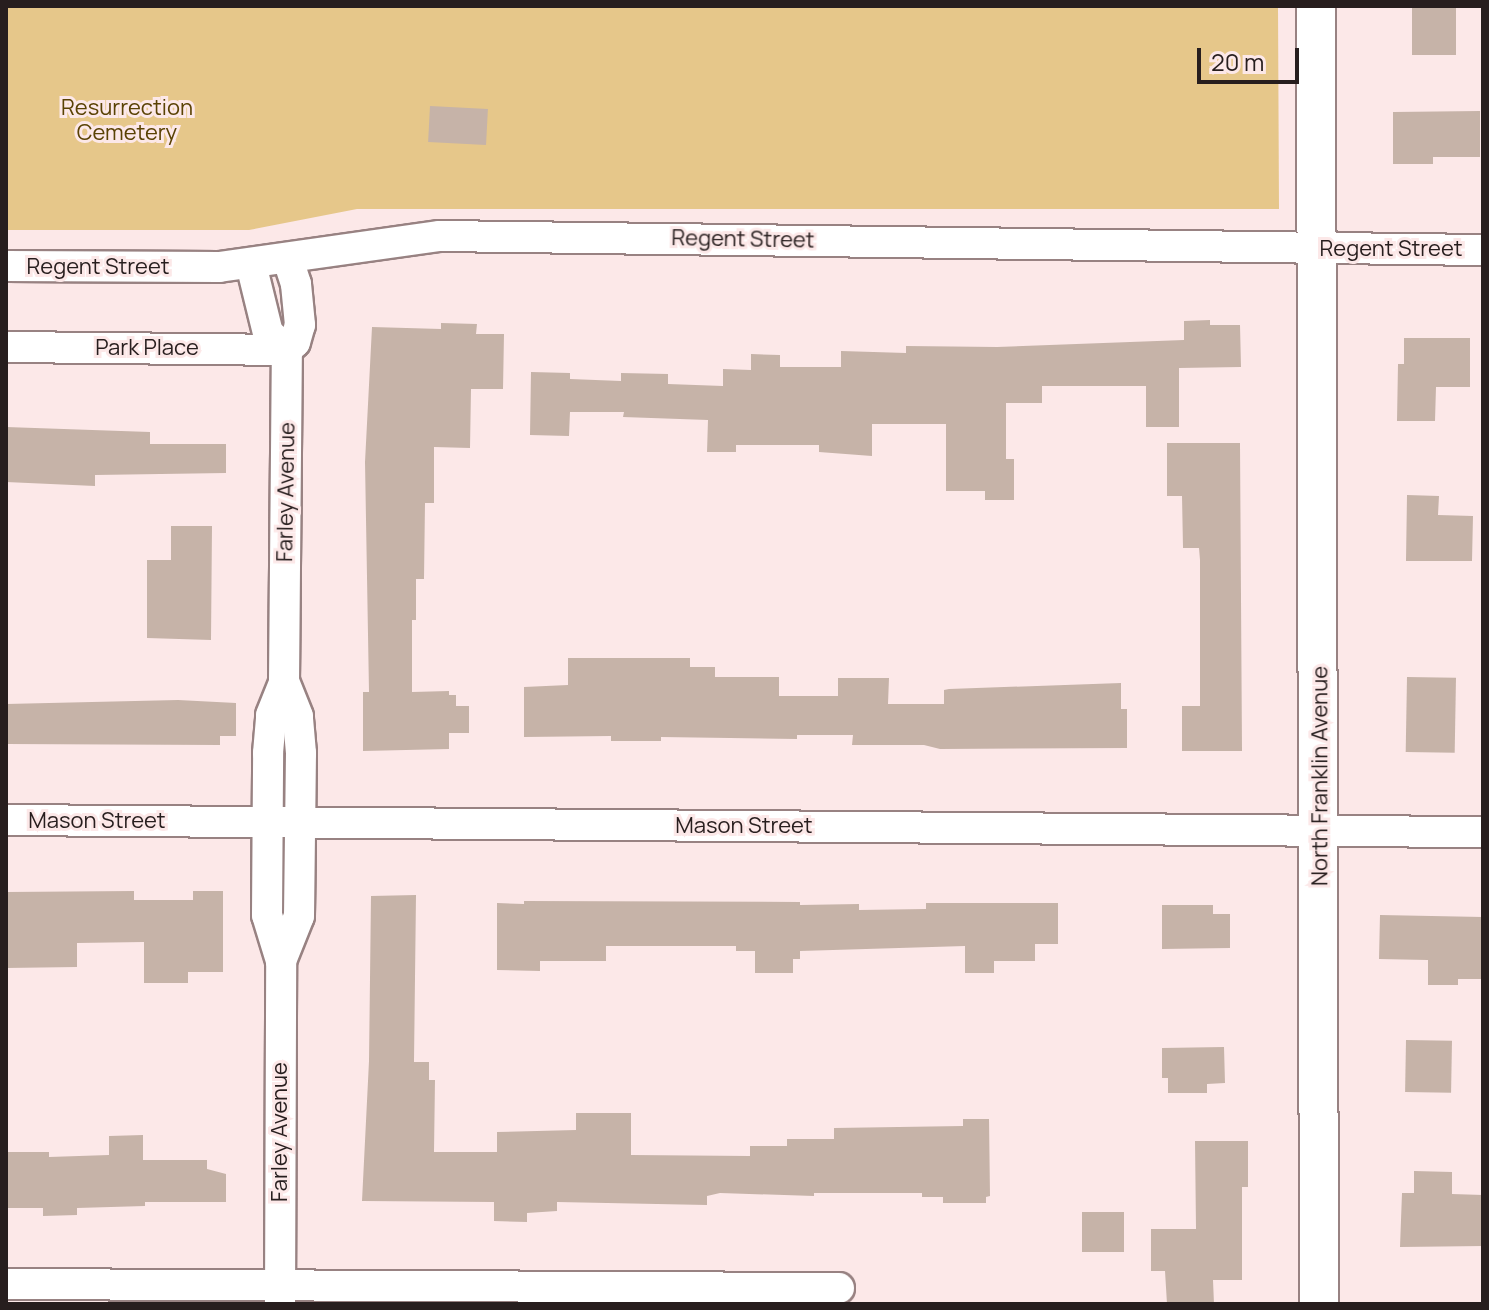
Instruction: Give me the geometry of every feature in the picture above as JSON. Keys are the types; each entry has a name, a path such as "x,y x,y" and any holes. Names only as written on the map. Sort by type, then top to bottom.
{"street":[{"name":"North Franklin Avenue","path":"1316,6 1321,831 1319,1304"},
{"name":"Regent Street","path":"6,266 219,267 440,236 1483,250"},
{"name":"Farley Avenue","path":"280,1294 281,961 267,915 271,715 284,682 287,350 295,342 300,325 296,284 288,259"},
{"path":"251,264 268,333 287,350"},
{"name":"Park Place","path":"6,347 287,350"},
{"name":"Farley Avenue","path":"281,961 299,916 301,823 298,716 284,682"},
{"name":"Mason Street","path":"6,820 1483,832"},
{"path":"6,1284 280,1294 839,1288"}],"green space":[{"name":"Resurrection Cemetery","path":"6,6 1278,6 1279,209 357,209 249,230 6,230"}],"building":[{"path":"1412,6 1456,6 1456,55 1412,55"},
{"path":"430,106 488,109 486,145 428,142"},
{"path":"1480,111 1480,157 1433,157 1433,164 1393,164 1393,112"},
{"path":"1210,320 1210,325 1240,325 1241,367 1179,368 1179,427 1146,427 1146,386 1042,386 1042,403 1006,403 1006,459 1014,459 1014,500 985,500 985,491 946,491 946,424 872,424 872,456 819,452 819,445 736,445 736,452 707,452 708,420 623,417 624,412 570,412 569,436 530,435 531,372 570,373 570,379 621,381 621,373 668,374 668,384 723,386 723,369 751,370 751,354 780,355 780,367 841,367 841,351 906,353 906,346 997,347 1184,340 1184,321"},
{"path":"441,323 477,324 476,334 504,334 503,389 471,389 470,448 434,447 434,503 425,503 424,579 416,579 416,620 412,620 412,692 449,691 449,695 456,695 456,706 469,706 469,733 449,733 449,749 363,751 363,692 369,692 365,462 372,327 441,329"},
{"path":"1404,338 1470,338 1470,387 1436,387 1435,421 1397,421 1398,364 1404,364"},
{"path":"6,427 150,432 150,444 226,444 226,473 95,475 95,486 6,482"},
{"path":"1167,443 1240,443 1242,751 1182,751 1182,706 1200,706 1200,560 1199,548 1183,548 1182,496 1167,496"},
{"path":"1407,495 1439,496 1438,515 1473,516 1472,561 1406,561"},
{"path":"171,526 212,526 211,640 147,638 147,560 171,560"},
{"path":"568,658 690,658 690,667 715,667 715,677 779,677 779,696 838,696 838,678 889,678 888,704 944,704 944,690 949,689 1121,683 1121,709 1127,709 1127,748 940,749 924,745 852,745 853,735 797,735 797,739 661,737 661,741 611,741 611,736 524,737 524,687 568,685"},
{"path":"1407,677 1456,678 1455,753 1406,752"},
{"path":"178,700 236,703 236,736 220,736 220,745 6,744 6,704"},
{"path":"134,891 134,900 193,900 193,891 223,891 223,972 188,972 188,983 144,983 144,942 77,943 77,967 6,968 6,892"},
{"path":"416,895 414,1062 429,1062 429,1080 435,1080 434,1152 497,1152 497,1132 576,1130 576,1113 631,1113 631,1155 750,1156 750,1146 787,1146 787,1139 834,1139 834,1128 963,1126 963,1119 989,1119 990,1196 986,1197 986,1203 943,1203 943,1197 922,1197 922,1193 814,1193 814,1196 720,1193 707,1196 707,1205 557,1202 557,1211 527,1213 527,1222 494,1221 494,1202 362,1201 369,1061 371,896"},
{"path":"524,901 800,902 800,905 859,904 859,910 926,909 926,903 1058,903 1058,944 1035,944 1035,961 994,961 994,973 965,973 965,946 800,951 800,959 793,959 793,973 755,973 755,951 736,951 736,946 606,946 606,961 540,961 540,971 497,970 497,903 524,904"},
{"path":"1162,905 1213,905 1213,914 1230,914 1230,948 1162,949"},
{"path":"1380,915 1483,917 1483,979 1458,979 1458,985 1428,985 1428,960 1379,959"},
{"path":"1406,1040 1452,1041 1451,1093 1405,1092"},
{"path":"1224,1047 1225,1083 1207,1084 1207,1093 1168,1093 1168,1078 1162,1078 1162,1048"},
{"path":"143,1135 143,1160 207,1160 207,1169 226,1174 226,1202 145,1202 145,1206 77,1208 77,1215 43,1216 43,1208 6,1208 6,1152 49,1152 49,1157 109,1155 109,1136"},
{"path":"1195,1141 1248,1141 1248,1187 1242,1187 1242,1280 1213,1280 1214,1304 1167,1304 1165,1271 1151,1271 1151,1229 1196,1229"},
{"path":"1414,1171 1452,1172 1452,1194 1483,1195 1483,1246 1400,1247 1402,1193 1414,1193"},
{"path":"1082,1212 1124,1212 1124,1252 1082,1252"}]}
